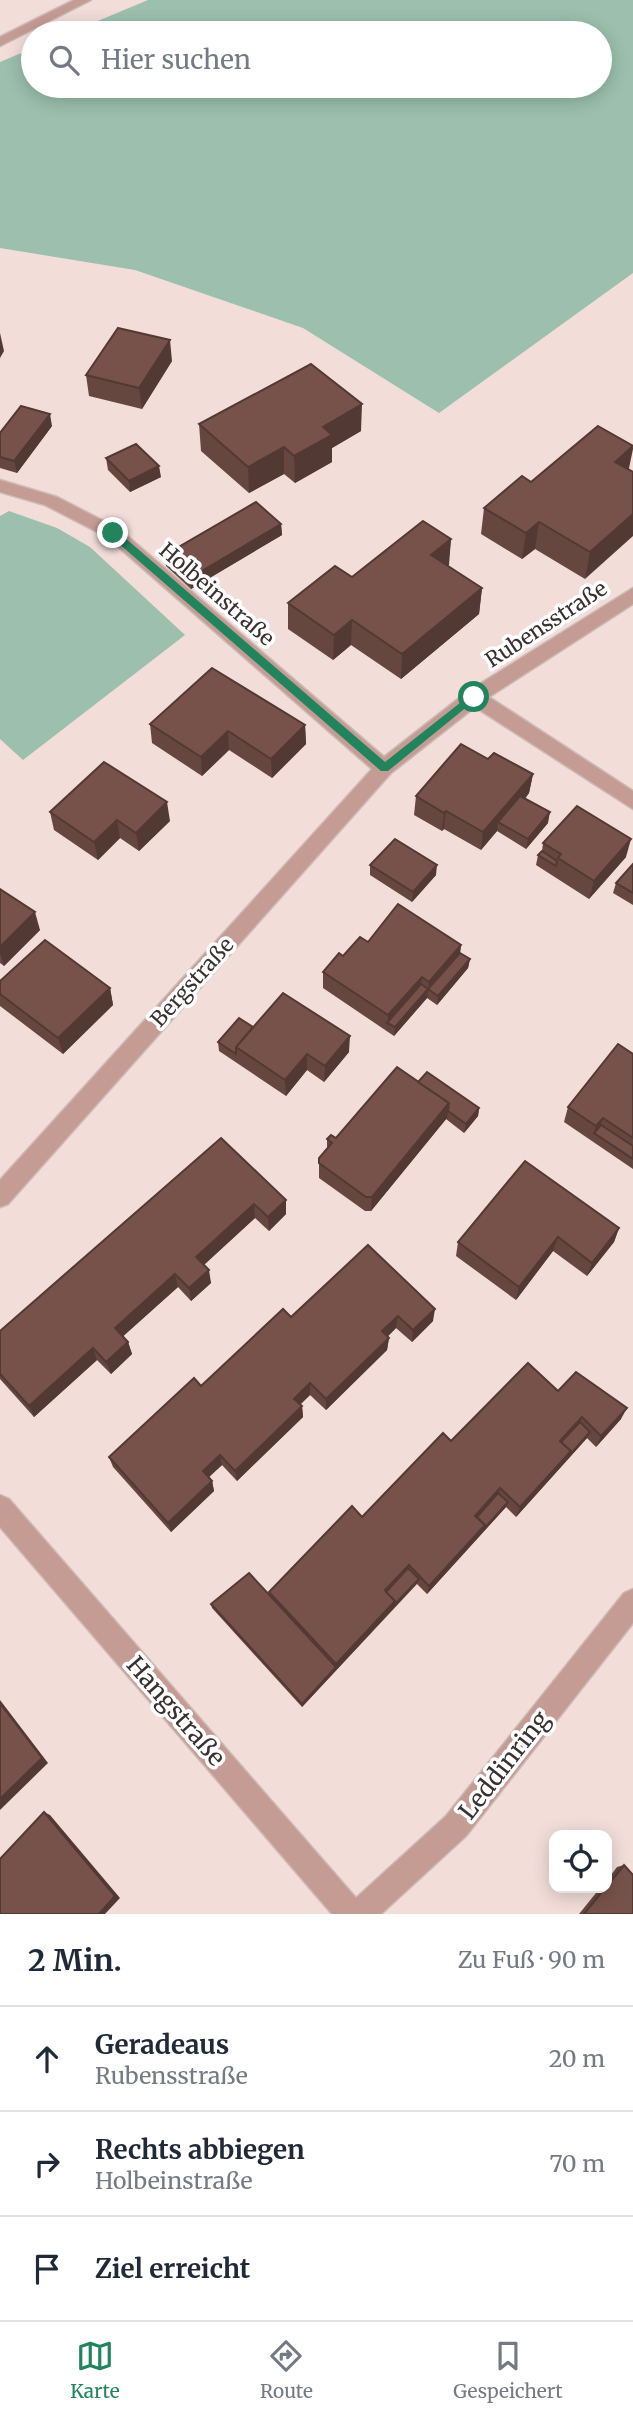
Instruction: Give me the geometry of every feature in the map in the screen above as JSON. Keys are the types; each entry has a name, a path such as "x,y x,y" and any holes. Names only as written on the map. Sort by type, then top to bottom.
{"street":[{"path":"42,21 84,0"},
{"path":"0,42 21,32"},
{"name":"Holbeinstraße","path":"0,486 51,501 113,533 384,768"},
{"name":"Rubensstraße","path":"384,768 474,697 633,595"},
{"path":"474,697 633,802"},
{"name":"Bergstraße","path":"0,1196 384,768"},
{"name":"Hangstraße","path":"0,1508 351,1914"},
{"name":"Leddinring","path":"360,1914 456,1826 633,1602"}],"green space":[{"path":"148,0 633,0 633,273 439,413 303,328 135,270 0,248 0,62 21,53 21,98 612,98 612,21 98,21"},
{"path":"9,511 57,528 90,547 185,635 23,760 0,739 0,516"}],"building":[{"path":"118,328 170,340 139,388 86,375"},
{"path":"311,364 362,404 323,427 332,435 294,456 284,447 248,467 199,424"},
{"path":"21,406 50,414 14,461 0,457 0,433"},
{"path":"598,426 633,446 615,462 633,472 633,514 590,552 539,522 526,533 484,508 522,476 531,482"},
{"path":"136,444 159,466 129,481 106,458"},
{"path":"256,502 281,524 190,578 165,555"},
{"path":"423,521 451,539 431,555 482,588 402,654 352,620 334,635 288,603 335,566 352,577"},
{"path":"212,668 305,725 271,759 228,731 201,757 150,724"},
{"path":"461,744 488,759 494,753 533,774 483,832 416,796"},
{"path":"104,762 167,802 136,833 117,820 94,842 50,812"},
{"path":"520,796 550,812 528,839 498,822"},
{"path":"577,806 631,839 594,881 558,858 561,854 543,843"},
{"path":"395,839 437,865 413,892 370,865"},
{"path":"542,851 557,861 556,866 538,855"},
{"path":"633,864 633,893 616,883"},
{"path":"0,889 35,912 0,947"},
{"path":"398,904 461,945 429,982 422,977 388,1015 323,972 339,953 343,956 360,937 368,942"},
{"path":"45,940 110,988 58,1038 0,994 0,981"},
{"path":"460,953 470,959 438,996 428,989"},
{"path":"421,984 428,989 395,1027 387,1023"},
{"path":"283,993 350,1036 325,1066 307,1054 285,1080 236,1047"},
{"path":"239,1018 253,1027 236,1047 236,1054 218,1042"},
{"path":"618,1044 633,1054 633,1138 603,1118 596,1126 568,1107"},
{"path":"397,1067 449,1103 372,1197 366,1197 319,1163 319,1158 332,1143 327,1139 331,1135 336,1138"},
{"path":"427,1072 479,1108 466,1124 448,1111 449,1103 418,1082"},
{"path":"601,1125 633,1146 633,1159 594,1133"},
{"path":"221,1138 286,1200 268,1217 254,1204 196,1257 209,1270 189,1288 175,1274 115,1328 128,1342 106,1362 93,1348 29,1406 0,1374 0,1331"},
{"path":"525,1161 619,1228 592,1263 558,1237 519,1287 458,1242"},
{"path":"368,1245 435,1309 413,1330 398,1316 382,1331 389,1338 326,1399 310,1383 294,1399 302,1406 235,1471 220,1455 203,1471 212,1481 168,1523 109,1457 194,1378 201,1386 283,1309 291,1317"},
{"path":"528,1363 558,1391 576,1372 627,1408 601,1436 582,1417 560,1441 571,1451 520,1507 500,1488 475,1516 485,1525 429,1586 409,1565 385,1590 395,1601 336,1664 269,1592 352,1506 362,1517 443,1433 451,1441"},
{"path":"580,1422 590,1432 569,1456 571,1451 561,1442"},
{"path":"498,1493 508,1502 483,1530 485,1525 477,1517"},
{"path":"408,1568 419,1579 394,1605 395,1601 386,1592"},
{"path":"249,1573 336,1667 302,1704 211,1604"},
{"path":"0,1703 42,1758 0,1799"},
{"path":"44,1812 115,1896 99,1914 0,1914 0,1859"},
{"path":"624,1865 633,1875 633,1914 584,1914 601,1893 612,1893 612,1880"}],"route":[{"path":"113,533 384,768 474,697"}]}
